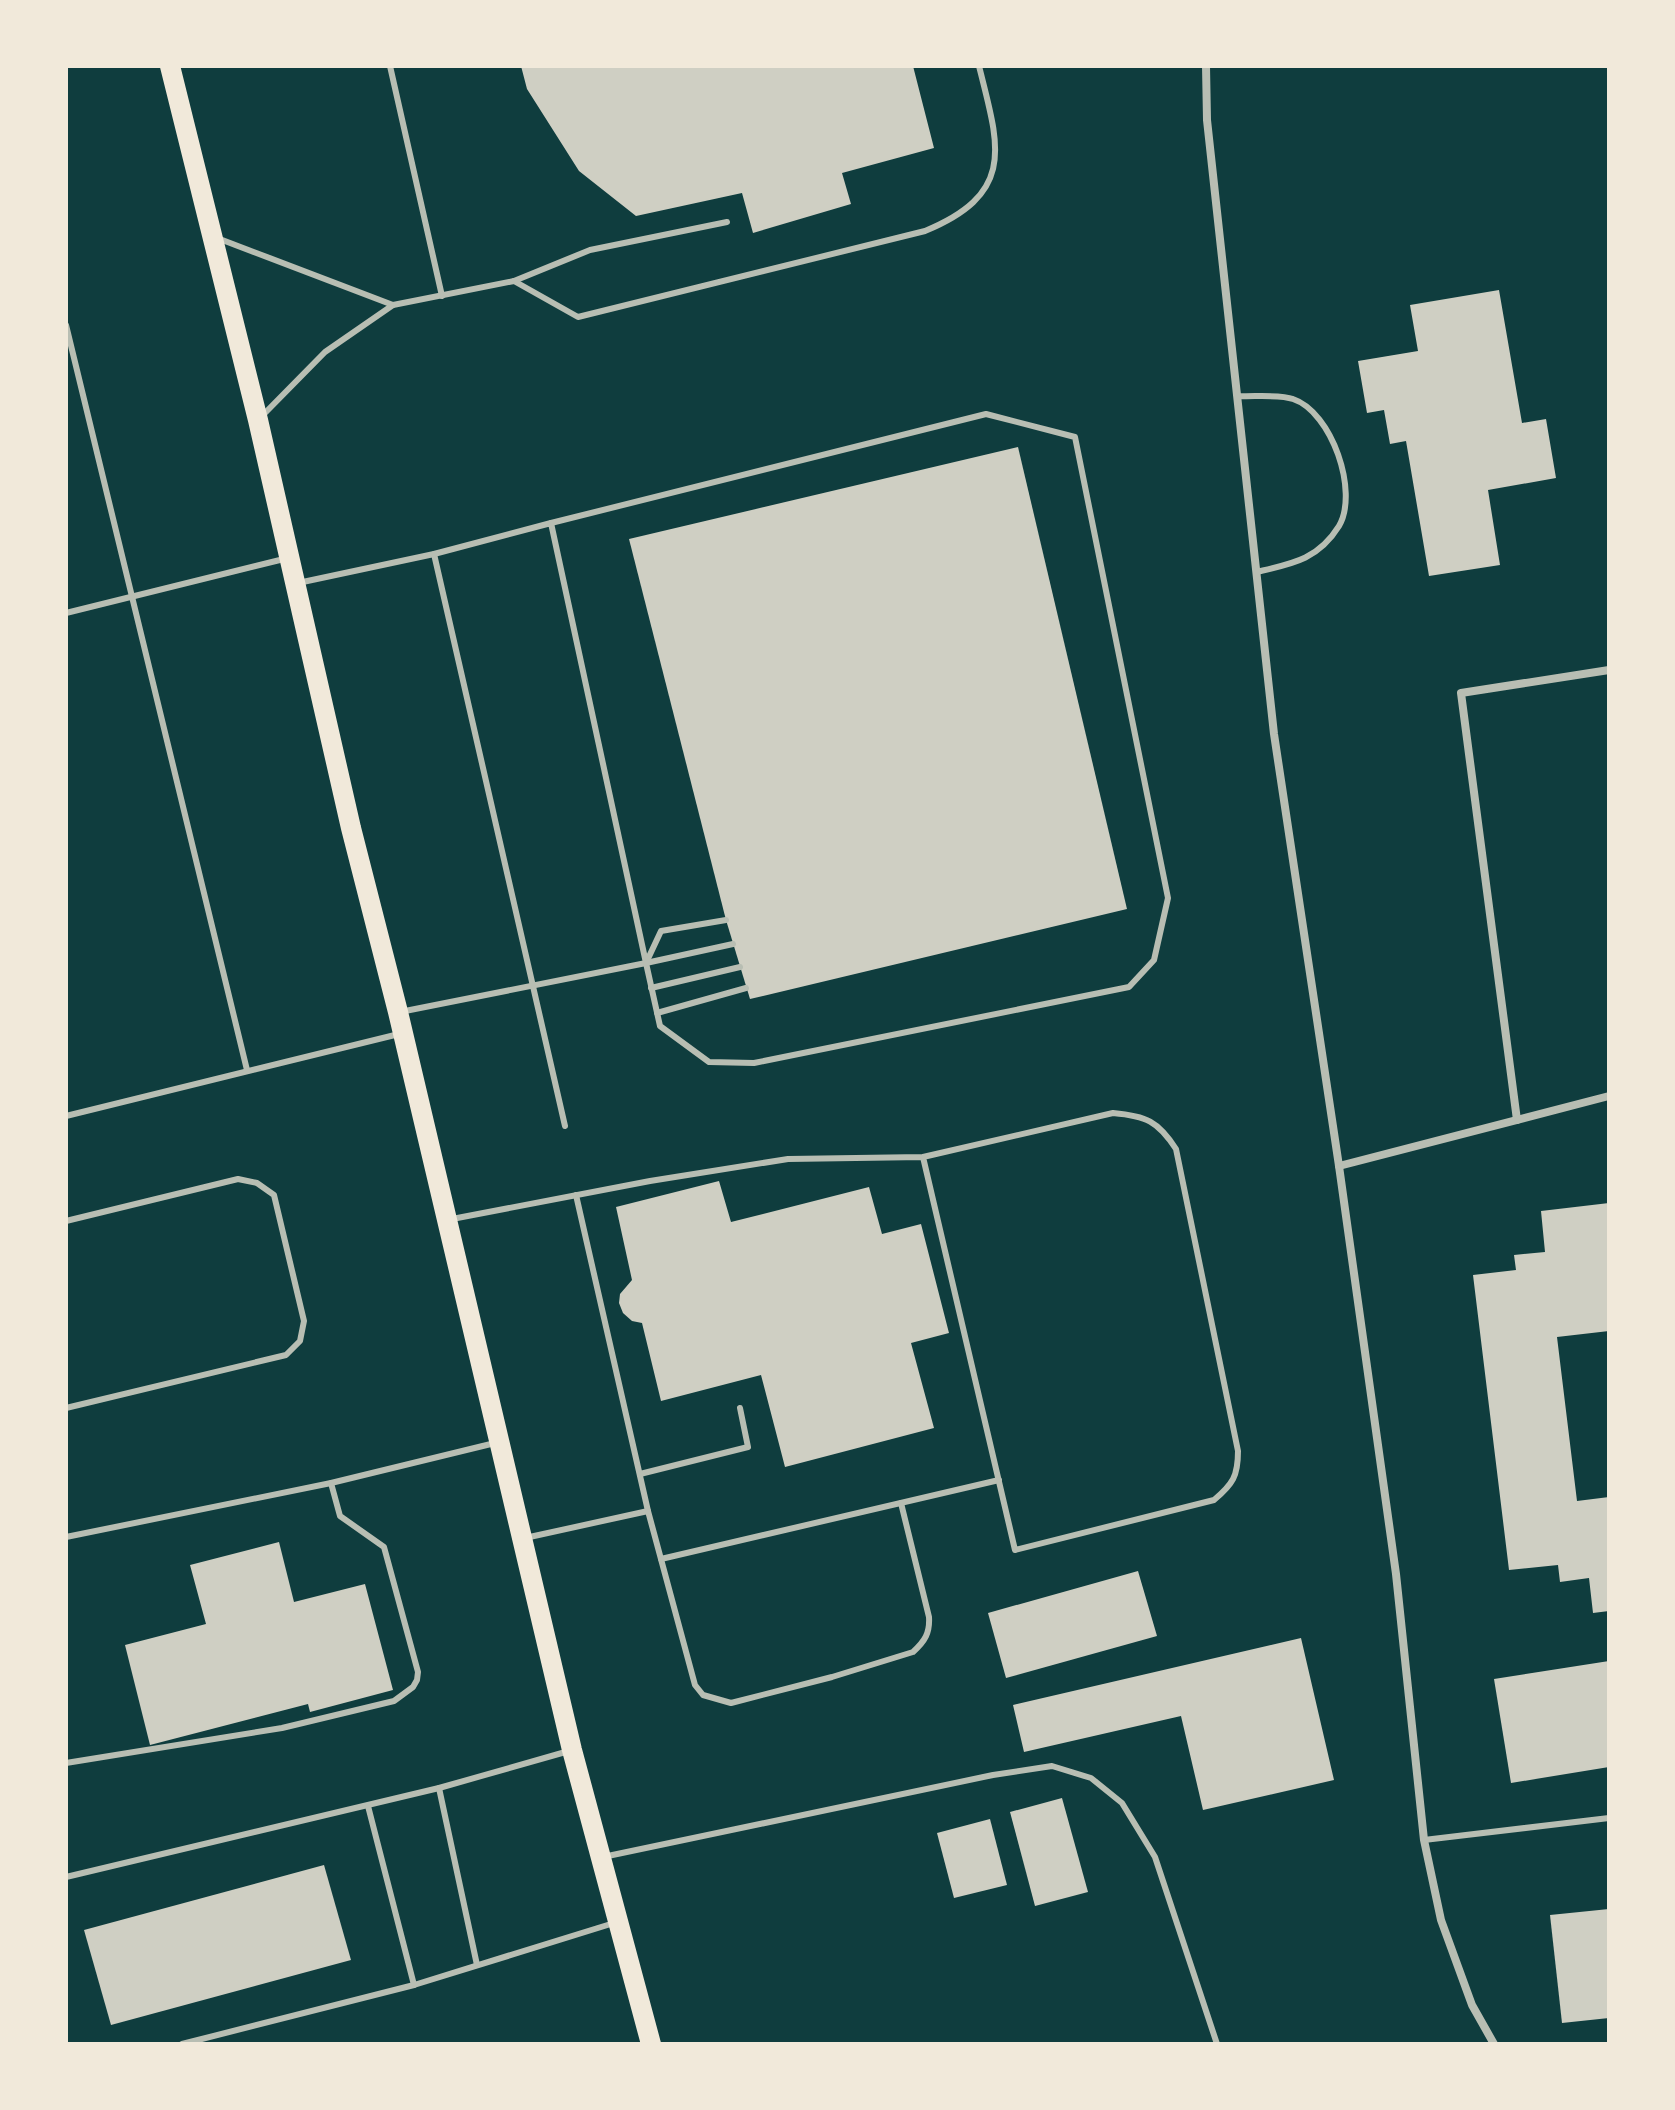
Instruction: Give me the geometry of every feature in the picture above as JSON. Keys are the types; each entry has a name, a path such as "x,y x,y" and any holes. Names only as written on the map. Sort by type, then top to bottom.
{"main road":[{"path":"170,66 258,420 351,828 398,1012 572,1750 651,2044"}],"street":[{"path":"1206,66 1207,120 1274,734 1396,1574 1424,1840 1441,1920 1472,2005 1494,2044"},
{"path":"1517,1120 1461,693 1609,670"},
{"path":"1339,1166 1609,1096"}],"lane":[{"path":"390,66 442,296"},
{"path":"514,281 578,317 925,231 948,222 966,211 983,192 997,155 997,137 979,66"},
{"path":"258,420 325,352 393,305 514,281 590,250 727,222"},
{"path":"211,235 393,305"},
{"path":"66,325 247,1070"},
{"path":"1237,396 1293,399 1321,420 1339,450 1346,498 1340,524 1324,544 1302,562 1256,572"},
{"path":"294,584 434,554 551,523 986,414 1075,437 1168,898 1154,960 1129,987 754,1063 709,1062 660,1026 551,523"},
{"path":"434,554 565,1126"},
{"path":"66,613 288,558"},
{"path":"646,963 661,931 726,920"},
{"path":"398,1012 535,987 733,944"},
{"path":"651,988 740,967"},
{"path":"657,1013 746,988"},
{"path":"66,1116 403,1033"},
{"path":"447,1220 788,1159 923,1157 1113,1113 1141,1115 1164,1130 1176,1149 1238,1451 1238,1472 1227,1489 1214,1500 1015,1550 923,1157"},
{"path":"66,1221 238,1179 257,1183 274,1195 304,1321 300,1341 286,1355 66,1408"},
{"path":"576,1195 648,1511 695,1685 703,1695 731,1703 913,1652 923,1643 930,1631 929,1617 901,1503"},
{"path":"640,1474 748,1447 740,1408"},
{"path":"66,1537 331,1483 498,1442"},
{"path":"661,1559 999,1480"},
{"path":"66,1763 282,1728 394,1701 413,1687 418,1672 384,1547 340,1516 331,1483"},
{"path":"522,1538 648,1511"},
{"path":"66,1877 368,1806 572,1750"},
{"path":"600,1858 993,1775 1052,1766 1091,1778 1122,1803 1155,1857 1217,2044"},
{"path":"439,1788 477,1965"},
{"path":"368,1806 414,1985"},
{"path":"1424,1840 1609,1818"},
{"path":"182,2044 414,1985 618,1922"}],"building":[{"path":"521,66 913,66 934,148 842,173 851,204 753,233 742,193 636,216 579,171 527,89"},
{"path":"1499,290 1522,423 1546,419 1556,478 1488,490 1500,565 1429,576 1406,441 1390,444 1384,410 1367,413 1358,361 1418,351 1410,305"},
{"path":"1018,447 1127,909 750,999 726,920 629,539"},
{"path":"719,1181 731,1222 869,1187 882,1234 921,1224 949,1333 911,1343 934,1428 785,1467 761,1375 661,1401 642,1323 632,1321 623,1313 619,1303 620,1294 632,1280 616,1207"},
{"path":"1609,1203 1609,1331 1557,1337 1577,1501 1609,1497 1609,1611 1593,1613 1589,1578 1560,1582 1558,1565 1509,1570 1473,1275 1516,1270 1514,1255 1545,1252 1541,1211"},
{"path":"279,1542 294,1602 365,1584 393,1690 310,1712 308,1704 150,1745 125,1645 206,1624 190,1565"},
{"path":"1138,1571 1157,1636 1006,1678 988,1613"},
{"path":"1301,1638 1334,1780 1203,1810 1181,1716 1024,1752 1013,1705"},
{"path":"1609,1661 1609,1767 1511,1783 1494,1679"},
{"path":"1062,1798 1088,1892 1035,1906 1010,1812"},
{"path":"990,1819 1007,1885 954,1898 937,1833"},
{"path":"324,1865 351,1960 111,2025 84,1930"},
{"path":"1609,1909 1609,2018 1562,2023 1550,1915"}]}
